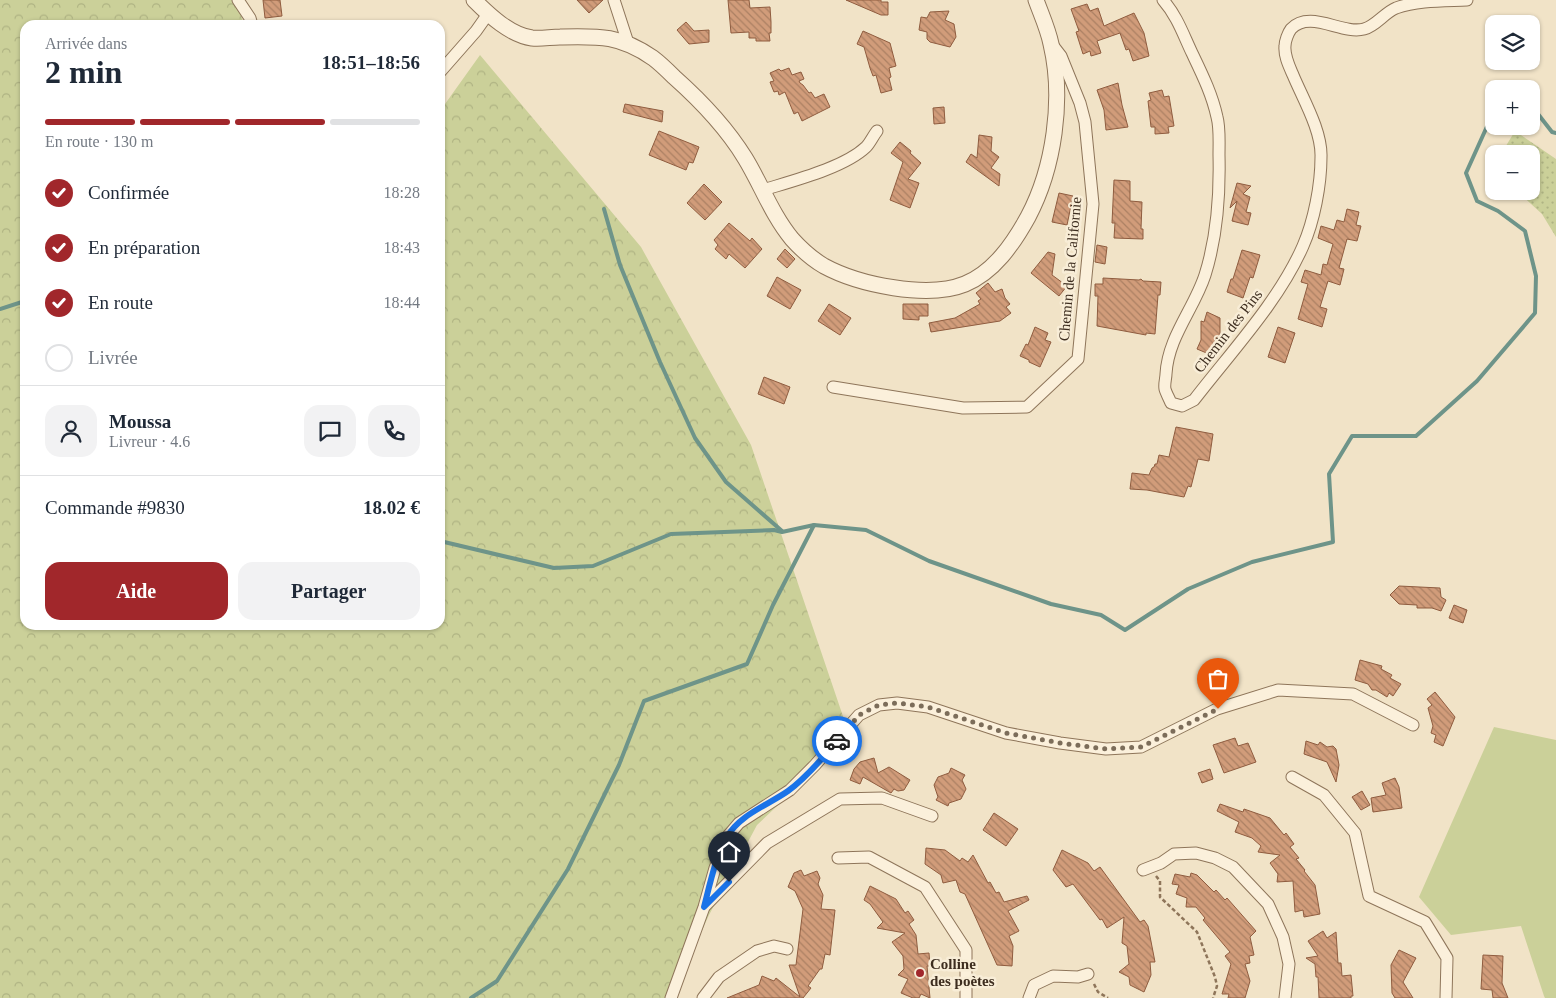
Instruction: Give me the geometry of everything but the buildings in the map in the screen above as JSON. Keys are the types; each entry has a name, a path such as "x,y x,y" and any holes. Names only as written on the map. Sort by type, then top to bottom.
{"street":[{"path":"238,0 251,20"},
{"path":"474,0 488,14 508,28 531,38 606,36 628,43 654,59 689,90 724,128 745,159 779,221 792,239 808,255 824,266 840,273 879,285 918,291 946,289 964,285 977,278 999,260 1016,239 1030,214 1050,151 1058,110 1057,81 1051,43 1036,0"},
{"path":"614,0 628,43"},
{"name":"Chemin des Pins","path":"1163,0 1182,29 1203,74 1217,118 1219,144 1218,202 1205,275 1178,329 1166,368 1165,388 1171,403 1182,406 1194,400 1271,302 1304,245 1318,190 1321,155 1319,138 1287,60 1285,46 1287,35 1292,28 1302,22 1325,24 1344,29 1364,29 1394,9 1414,3 1467,0"},
{"path":"445,66 488,14"},
{"name":"Chemin de la Californie","path":"832,387 962,408 1027,407 1078,359 1093,204 1085,122 1080,103 1062,56 1051,43"},
{"path":"762,190 822,170 852,157 867,146 877,131"},
{"path":"671,998 727,837 739,823 790,790 815,766 859,715 879,705 898,703 928,707 1006,733 1106,749 1141,747 1218,709 1278,690 1353,694 1413,724"},
{"path":"1292,777 1324,795 1356,833 1369,896 1425,922 1447,958 1446,998"},
{"path":"704,907 766,843 840,799 882,798 932,816"},
{"path":"1147,868 1161,863 1174,854 1196,853 1215,858 1233,867 1268,904 1283,937 1289,964 1285,998"},
{"path":"838,858 869,857 925,887 966,950 966,998"},
{"path":"703,998 719,977 757,951 774,946 787,949"},
{"path":"1029,998 1034,985 1054,976 1078,977 1088,974"}],"path":[{"path":"1147,868 1160,881 1160,897 1197,932 1215,977 1217,986 1213,998"},
{"path":"1088,974 1098,992 1108,998"}],"green space":[{"path":"0,0 237,0 243,20 20,20 20,630 445,630 445,104 480,55 641,247 751,445 850,737 757,825 709,915 671,998 0,998"},
{"path":"1513,135 1521,135 1536,145 1506,145"},
{"path":"1540,148 1556,159 1556,237 1542,214 1527,200 1540,200"},
{"path":"1494,727 1556,740 1556,998 1545,998 1544,996 1521,926 1451,935 1419,897"}],"waterway":[{"path":"1540,117 1552,132 1556,133"},
{"path":"445,542 554,568 593,566 671,534 774,530 782,532 814,525 866,530 929,561 1051,604 1101,615 1125,630 1188,589 1252,562 1333,542 1329,474 1352,436 1416,436 1477,381 1535,313 1536,276 1525,231 1498,211 1477,201 1466,173 1485,131"},
{"path":"604,209 620,265 660,362 695,438 726,482 782,531"},
{"path":"0,309 20,303"},
{"path":"471,998 497,981 568,869 619,765 644,701 747,664 773,605 814,525"}],"way so far":[{"path":"837,741 859,715 879,705 898,703 928,707 1006,733 1106,749 1141,747 1218,709"}],"place":[{"name":"Colline des poètes","path":"920,973"}],"route":[{"path":"729,882 704,907 715,868 727,837 739,823 790,790 837,741"}]}
